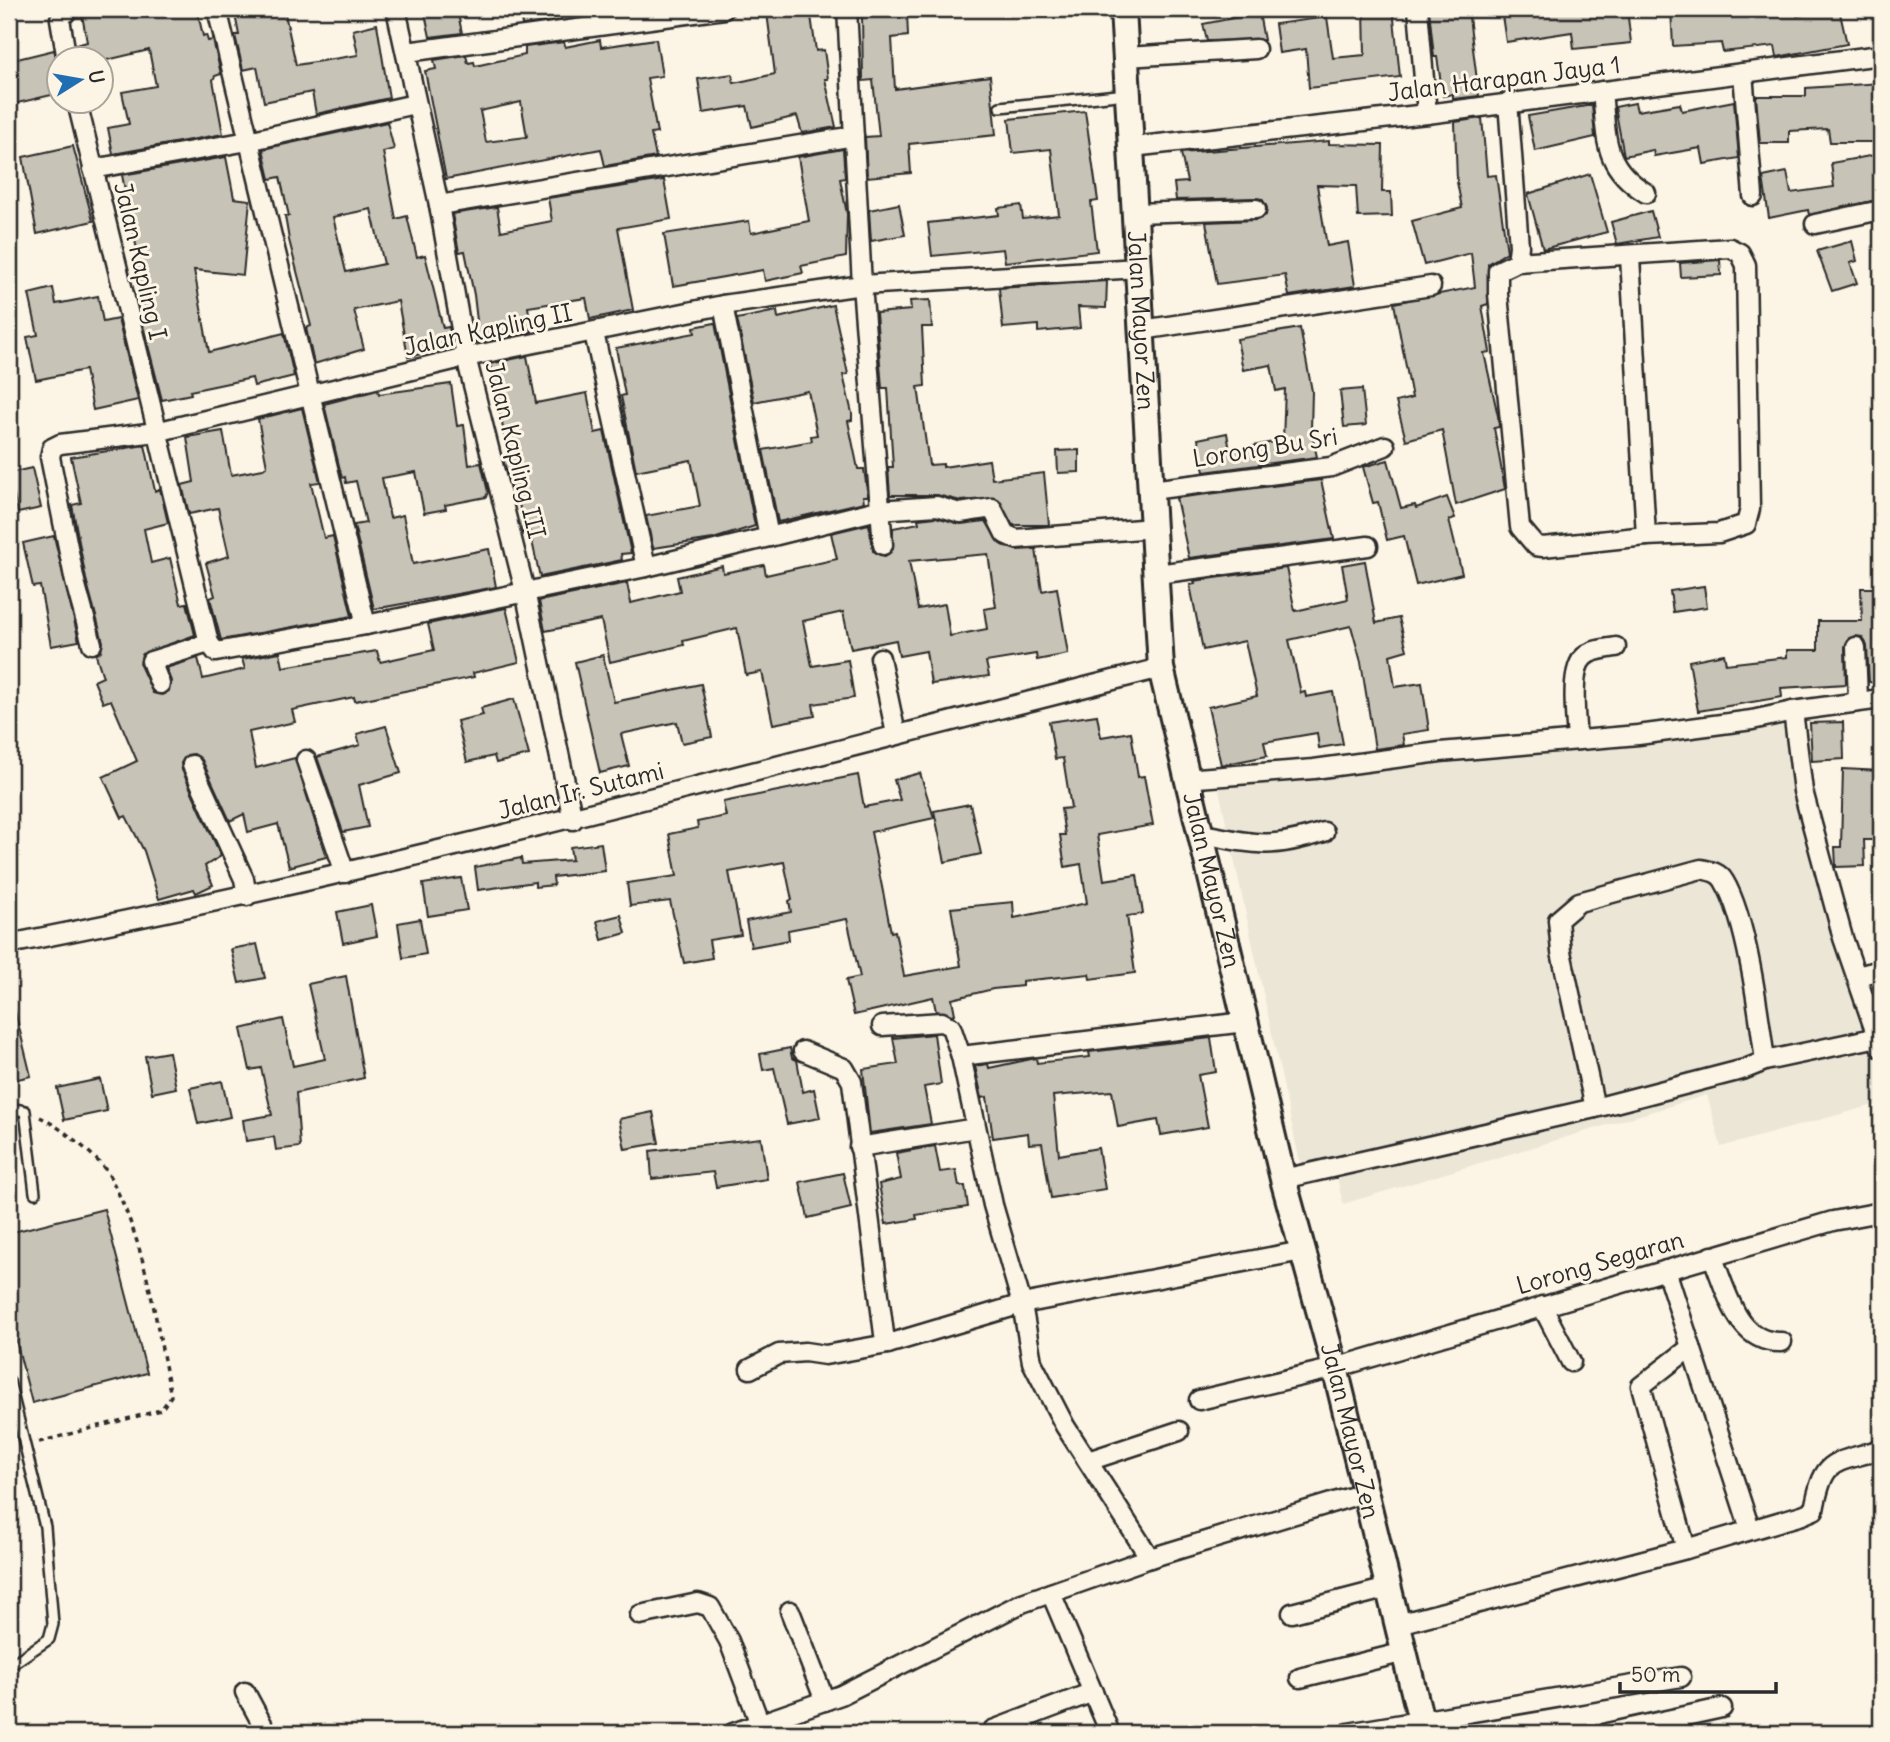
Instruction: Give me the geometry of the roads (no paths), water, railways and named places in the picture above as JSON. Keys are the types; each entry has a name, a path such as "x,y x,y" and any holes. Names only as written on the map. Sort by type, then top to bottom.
{"street":[{"path":"65,46 60,19 69,9"},
{"path":"217,9 308,396 366,625"},
{"name":"Jalan Kapling III","path":"396,9 439,205 466,357 525,591 573,820"},
{"path":"407,52 724,9"},
{"path":"847,9 862,285 878,510 883,545"},
{"name":"Jalan Mayor Zen","path":"1123,9 1161,668 1185,779 1283,1179 1335,1368 1423,1727"},
{"path":"1418,9 1427,114"},
{"path":"1126,57 1256,49"},
{"name":"Jalan Harapan Jaya 1","path":"1132,147 1427,114 1881,55"},
{"path":"1743,73 1753,196"},
{"path":"1602,91 1611,159 1621,174 1646,193"},
{"path":"1508,102 1519,246 1517,262"},
{"path":"93,169 248,141 415,104"},
{"name":"Jalan Kapling I","path":"80,116 209,643"},
{"path":"439,205 854,136"},
{"path":"1135,213 1256,209"},
{"path":"1815,223 1881,209"},
{"path":"1730,248 1740,253 1746,265 1750,509 1745,524 1720,533 1646,536 1543,548 1535,546 1520,527 1498,295 1498,271 1517,262 1630,257 1730,248"},
{"path":"1630,257 1646,536"},
{"name":"Jalan Kapling II","path":"92,644 72,568 50,457 52,448 60,444 156,432 466,357 723,305 862,285 1138,268"},
{"path":"1142,330 1431,286"},
{"path":"723,305 769,537"},
{"path":"594,333 646,566"},
{"name":"Lorong Bu Sri","path":"1151,490 1331,467 1385,446"},
{"path":"160,684 151,661 209,643 212,649 220,653 366,625 646,566 878,510 937,506 960,513 992,508 1005,534 1016,539 1153,528"},
{"path":"1157,574 1368,546"},
{"path":"1577,740 1577,668 1583,657 1592,652 1616,647"},
{"path":"1856,647 1858,700"},
{"path":"880,658 896,734"},
{"name":"Jalan Ir. Sutami","path":"9,944 247,896 573,820 896,734 1161,668"},
{"path":"1185,779 1314,769 1440,752 1739,722 1793,710 1881,699"},
{"path":"1283,1179 1595,1108 1745,1069 1765,1061 1879,1043 1803,791 1793,710"},
{"path":"306,760 345,873"},
{"path":"191,765 244,879 247,896"},
{"path":"1198,833 1261,846 1291,843 1324,832"},
{"path":"1595,1108 1561,952 1558,920 1566,909 1579,902 1701,869 1714,872 1723,880 1738,918 1759,1015 1765,1061"},
{"path":"1857,976 1881,970"},
{"path":"882,1026 942,1022 951,1027 961,1056 993,1205 1022,1304 1032,1362 1088,1461 1150,1558"},
{"path":"961,1056 1245,1022"},
{"path":"803,1051 849,1073 884,1334 888,1344"},
{"path":"859,1147 976,1128"},
{"name":"Lorong Segaran","path":"1199,1400 1335,1368 1833,1221 1881,1212"},
{"path":"750,1368 779,1354 805,1352 825,1355 888,1344 1022,1304 1302,1251"},
{"path":"1712,1256 1747,1332 1769,1342 1782,1342"},
{"path":"1666,1270 1750,1529"},
{"path":"1542,1306 1571,1362"},
{"path":"1686,1549 1641,1386 1691,1347"},
{"path":"1088,1461 1179,1432"},
{"path":"1398,1624 1686,1549 1814,1510 1820,1478 1826,1469 1881,1449"},
{"path":"733,1733 825,1701 1022,1603 1150,1558 1364,1493"},
{"path":"1292,1613 1388,1588"},
{"path":"1051,1592 1110,1733"},
{"path":"640,1615 698,1602 710,1607 729,1641 761,1724"},
{"path":"790,1611 825,1701"},
{"path":"1300,1678 1405,1652"},
{"path":"1348,1733 1423,1727 1681,1677"},
{"path":"245,1692 267,1733"},
{"path":"993,1730 1093,1692"},
{"path":"1607,1733 1722,1708"}],"lane":[{"path":"1000,107 1129,94"},
{"path":"9,1108 25,1111 35,1193"},
{"path":"9,1381 45,1527 53,1624 48,1639 9,1666"}]}
